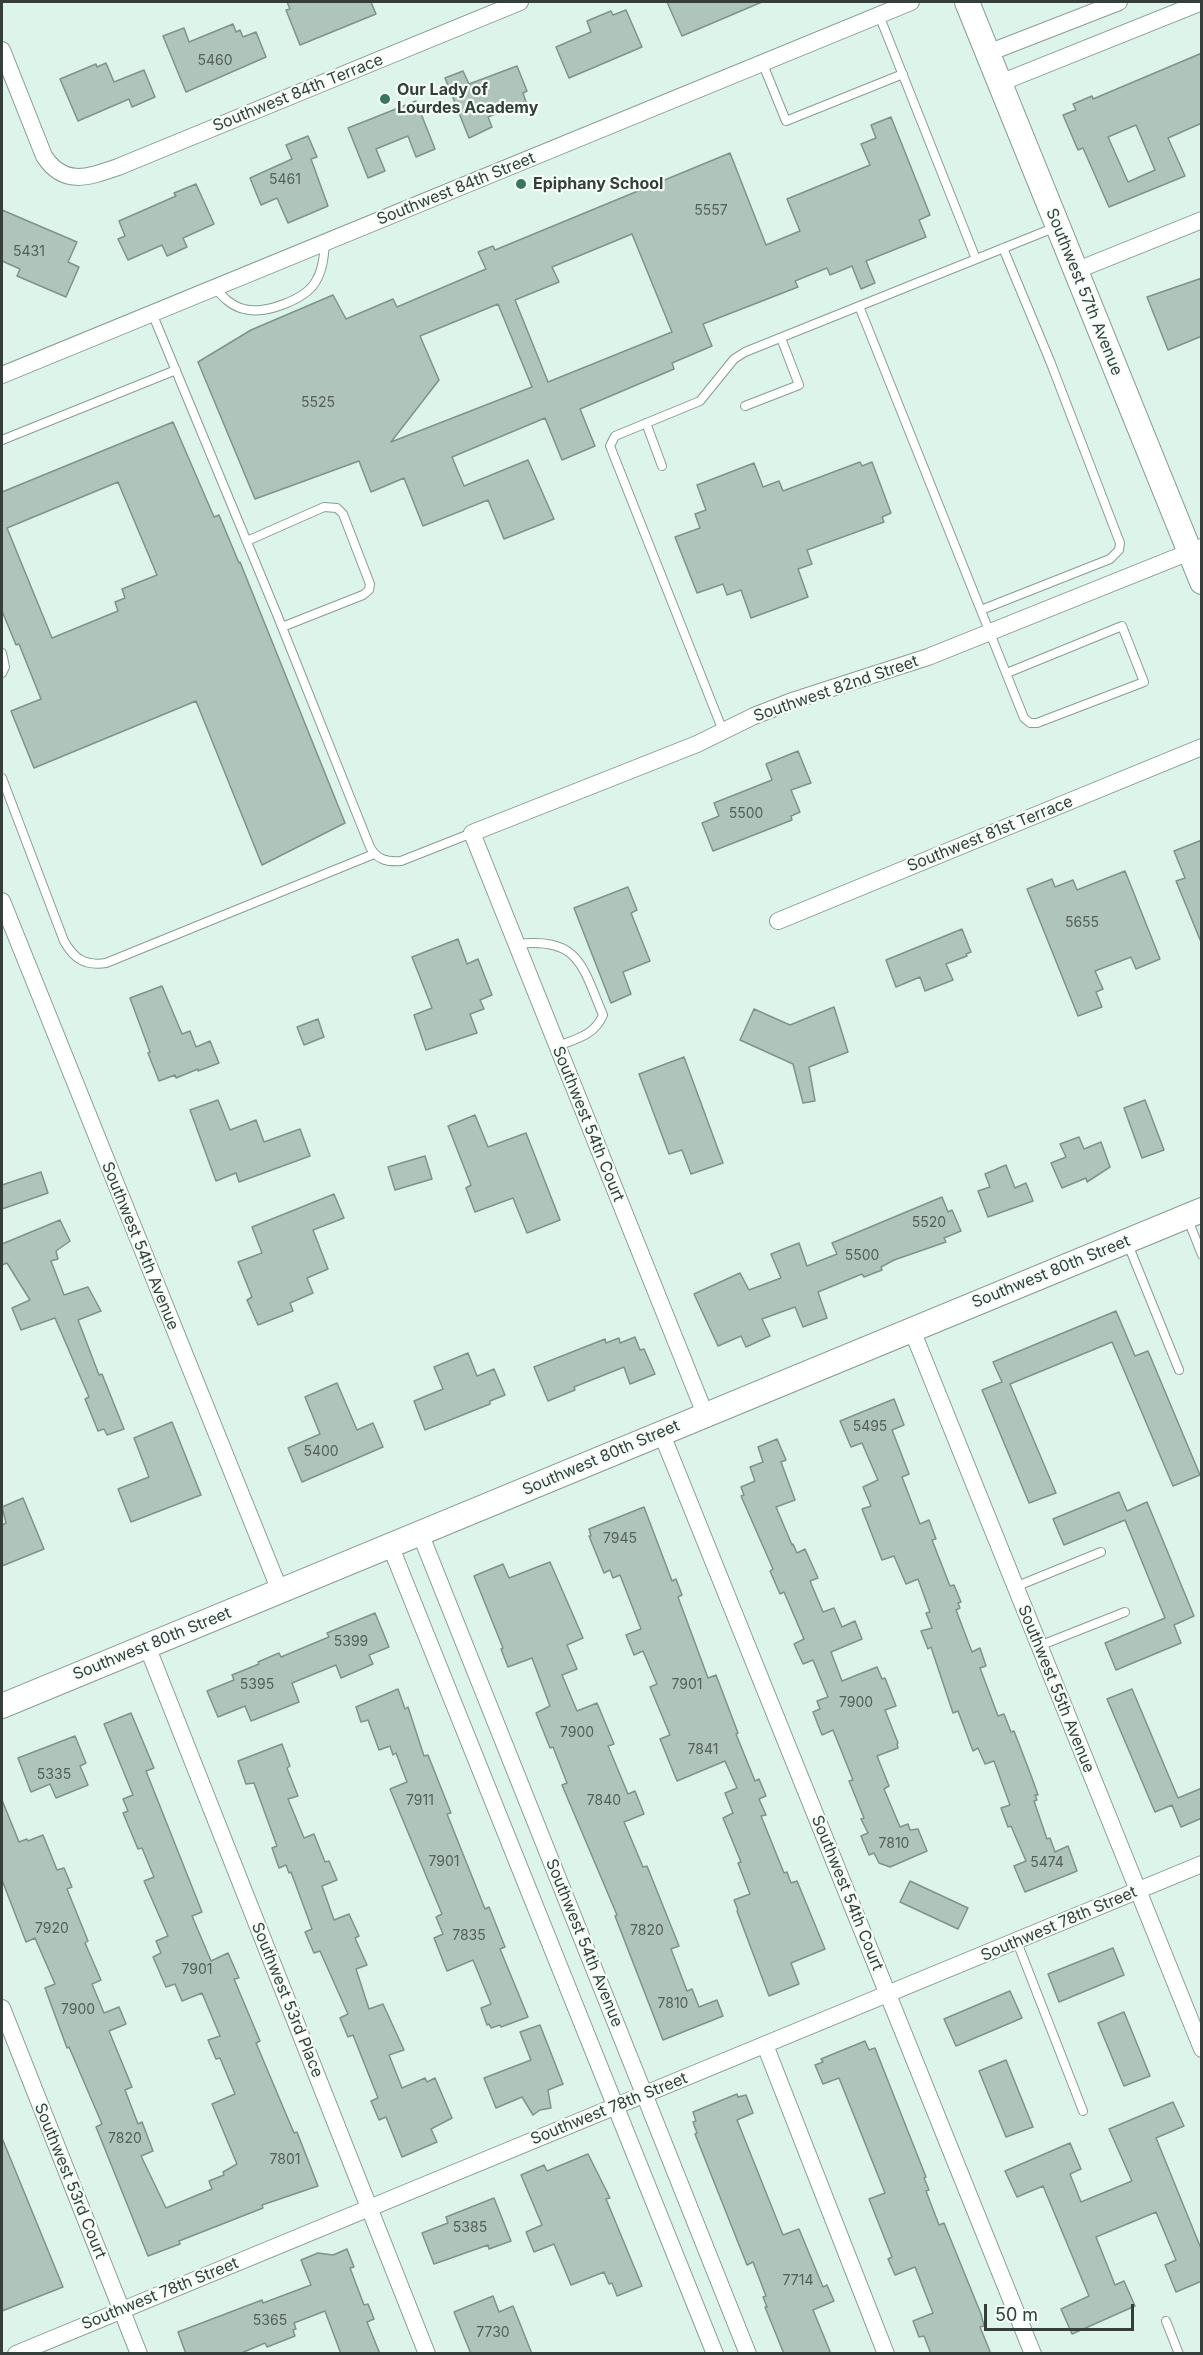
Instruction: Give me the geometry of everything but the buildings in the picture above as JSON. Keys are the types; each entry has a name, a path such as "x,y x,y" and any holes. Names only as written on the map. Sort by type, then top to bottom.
{"street":[{"name":"Southwest 84th Terrace","path":"2,50 44,156 56,171 74,177 104,172 520,2"},
{"name":"Southwest 84th Street","path":"2,375 911,2"},
{"name":"Southwest 57th Avenue","path":"967,2 1075,271 1196,549 1202,582"},
{"path":"988,53 1119,2"},
{"path":"1000,83 1202,2"},
{"path":"1075,271 1202,220"},
{"name":"Southwest 82nd Street","path":"472,833 697,744 795,700 910,663 1196,549"},
{"name":"Southwest 81st Terrace","path":"778,921 1202,747"},
{"name":"Southwest 54th Court","path":"472,833 705,1414"},
{"name":"Southwest 54th Avenue","path":"2,900 280,1590"},
{"name":"Southwest 80th Street","path":"2,1706 661,1432 1194,1214"},
{"name":"Southwest 55th Avenue","path":"912,1329 1202,2049"},
{"name":"Southwest 54th Court","path":"661,1432 1033,2354"},
{"name":"Southwest 54th Avenue","path":"420,1533 748,2354"},
{"name":"Southwest 54th Avenue","path":"390,1545 715,2354"},
{"name":"Southwest 53rd Place","path":"147,1646 427,2354"},
{"name":"Southwest 78th Street","path":"16,2354 1202,1864"},
{"name":"Southwest 53rd Court","path":"2,2008 139,2354"},
{"path":"765,2046 886,2354"}],"lane":[{"path":"879,14 976,259"},
{"path":"762,62 786,121 903,74"},
{"path":"723,731 610,446 615,436 700,401 734,359 1057,227"},
{"path":"214,288 228,302 245,310 268,309 290,302 310,290 317,280 323,263 325,243"},
{"path":"981,610 1110,559 1119,550 1120,543 1050,361 1003,248"},
{"path":"859,306 1024,718 1033,724 1144,682 1122,626 1007,673"},
{"path":"152,313 374,854 385,861 400,861 472,833"},
{"path":"745,405 799,386 781,338"},
{"path":"2,440 176,370"},
{"path":"646,423 662,466"},
{"path":"247,541 324,507 337,508 343,514 370,584 369,590 363,595 282,627"},
{"path":"2,653 5,667 2,673"},
{"path":"2,777 64,941 75,957 84,963 106,963 374,854"},
{"path":"517,944 553,943 574,957 584,970 603,1015 599,1025 590,1033 558,1046"},
{"path":"1194,1214 1202,1255"},
{"path":"1126,1241 1179,1370"},
{"path":"1015,1587 1101,1552"},
{"path":"1039,1646 1125,1612"},
{"path":"1017,1942 1083,2111"},
{"path":"1166,2321 1179,2354"}],"place":[{"name":"Our Lady of Lourdes Academy","path":"385,99"},
{"name":"Epiphany School","path":"521,184"}]}
